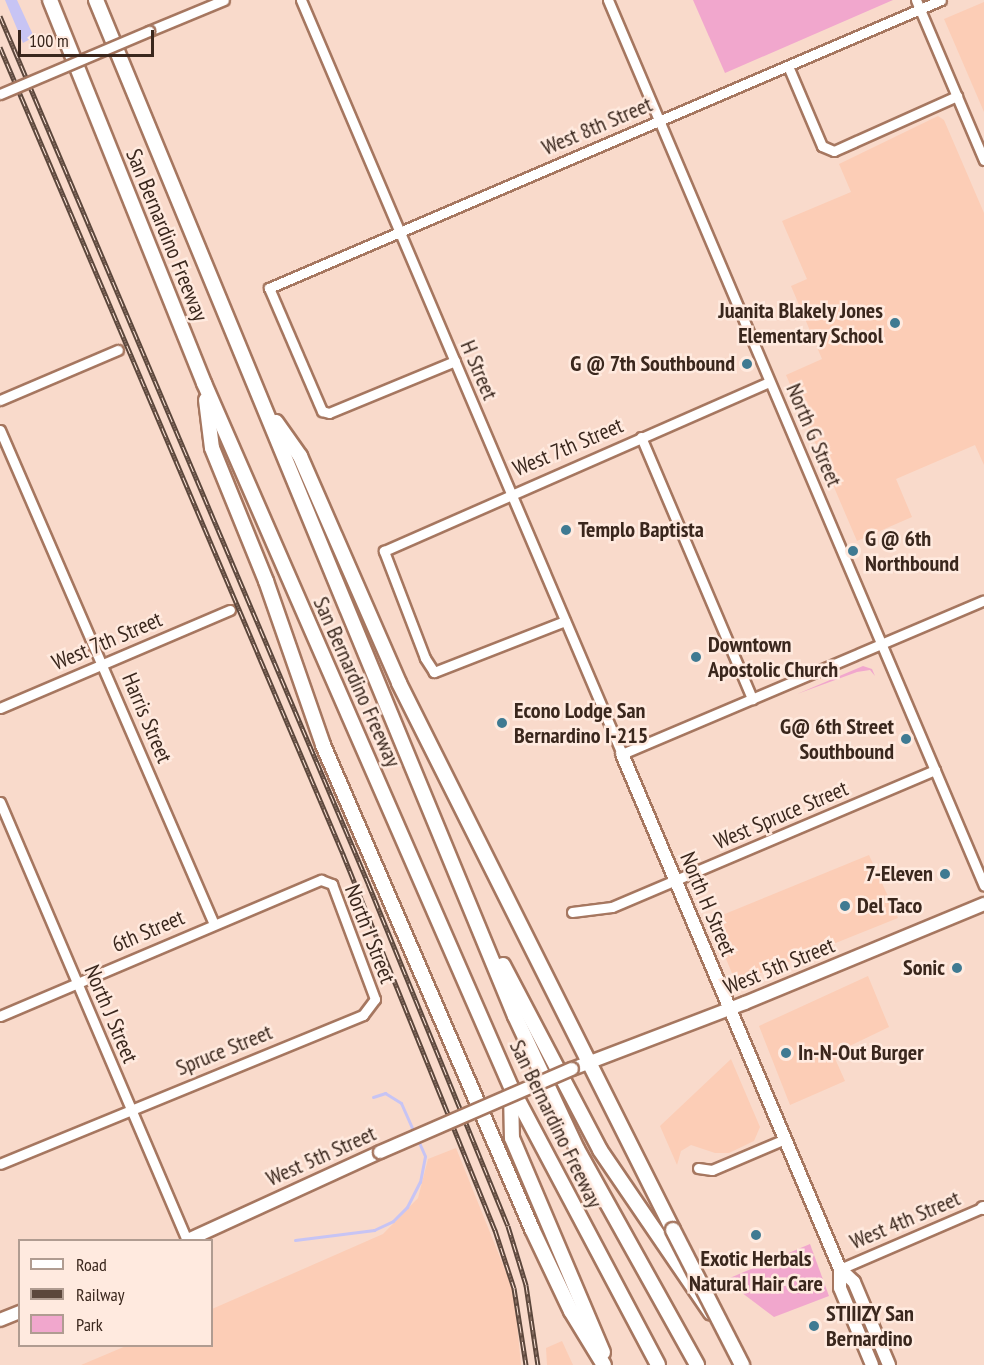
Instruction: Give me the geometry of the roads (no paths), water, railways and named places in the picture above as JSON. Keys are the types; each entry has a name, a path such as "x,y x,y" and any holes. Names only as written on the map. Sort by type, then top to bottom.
{"highway":[{"name":"San Bernardino Freeway","path":"50,0 204,383 511,1087 658,1365"},
{"name":"San Bernardino Freeway","path":"96,0 450,861 577,1149 697,1365"},
{"path":"204,383 212,448 266,581 305,701 480,1109 571,1311 604,1365"},
{"path":"262,404 300,456 399,683 581,1065 742,1365"},
{"path":"450,861 600,1150 747,1365"},
{"path":"511,1087 512,1138 608,1365"}],"main road":[{"name":"North H Street","path":"621,754 840,1269 840,1288 872,1365"},
{"name":"West 5th Street","path":"189,1239 380,1152 581,1065 730,1009 984,904"},
{"name":"North H Street","path":"840,1269 854,1282 889,1365"},
{"path":"0,1320 18,1313"}],"street":[{"path":"0,94 224,0"},
{"name":"H Street","path":"301,0 621,754"},
{"name":"North G Street","path":"608,0 984,886"},
{"name":"West 8th Street","path":"455,362 330,413 322,411 269,288 788,66 918,4 941,0"},
{"path":"918,4 984,160"},
{"path":"788,66 822,146 834,150 957,96"},
{"path":"0,400 118,350"},
{"name":"West 7th Street","path":"565,621 434,672 425,658 384,551 510,493 769,382"},
{"name":"Harris Street","path":"0,430 214,924"},
{"path":"641,437 753,699"},
{"path":"621,754 984,600"},
{"name":"West 7th Street","path":"0,708 230,610"},
{"name":"West Spruce Street","path":"572,912 612,907 935,770"},
{"name":"North J Street","path":"0,802 187,1239"},
{"name":"North I Street","path":"311,882 321,880 332,884 374,989 372,1005 363,1015"},
{"name":"6th Street","path":"0,1016 311,882"},
{"name":"Spruce Street","path":"0,1164 363,1015"},
{"path":"698,1168 711,1170 785,1139"},
{"name":"West 4th Street","path":"840,1269 984,1208"}],"water":[{"path":"5,0 17,0 34,37 23,43"}],"waterway":[{"path":"373,1097 385,1093 401,1103 415,1134"},
{"path":"295,1240 374,1230 393,1221 407,1207 420,1182 425,1156 418,1140"}],"railway":[{"path":"0,16 368,883 508,1226 526,1285 538,1365"},
{"path":"0,47 343,854 495,1230 514,1288 526,1365"}],"place":[{"name":"Juanita Blakely Jones Elementary School","path":"895,323"},
{"name":"G @ 7th Southbound","path":"747,364"},
{"name":"Templo Baptista","path":"566,530"},
{"name":"G @ 6th Northbound","path":"853,551"},
{"name":"Downtown Apostolic Church","path":"696,657"},
{"name":"Econo Lodge San Bernardino I-215","path":"502,723"},
{"name":"G@ 6th Street Southbound","path":"906,739"},
{"name":"7-Eleven","path":"945,874"},
{"name":"Del Taco","path":"845,906"},
{"name":"Sonic","path":"957,968"},
{"name":"In-N-Out Burger","path":"786,1053"},
{"name":"Exotic Herbals Natural Hair Care","path":"756,1235"},
{"name":"STIIIZY San Bernardino","path":"814,1326"}]}
